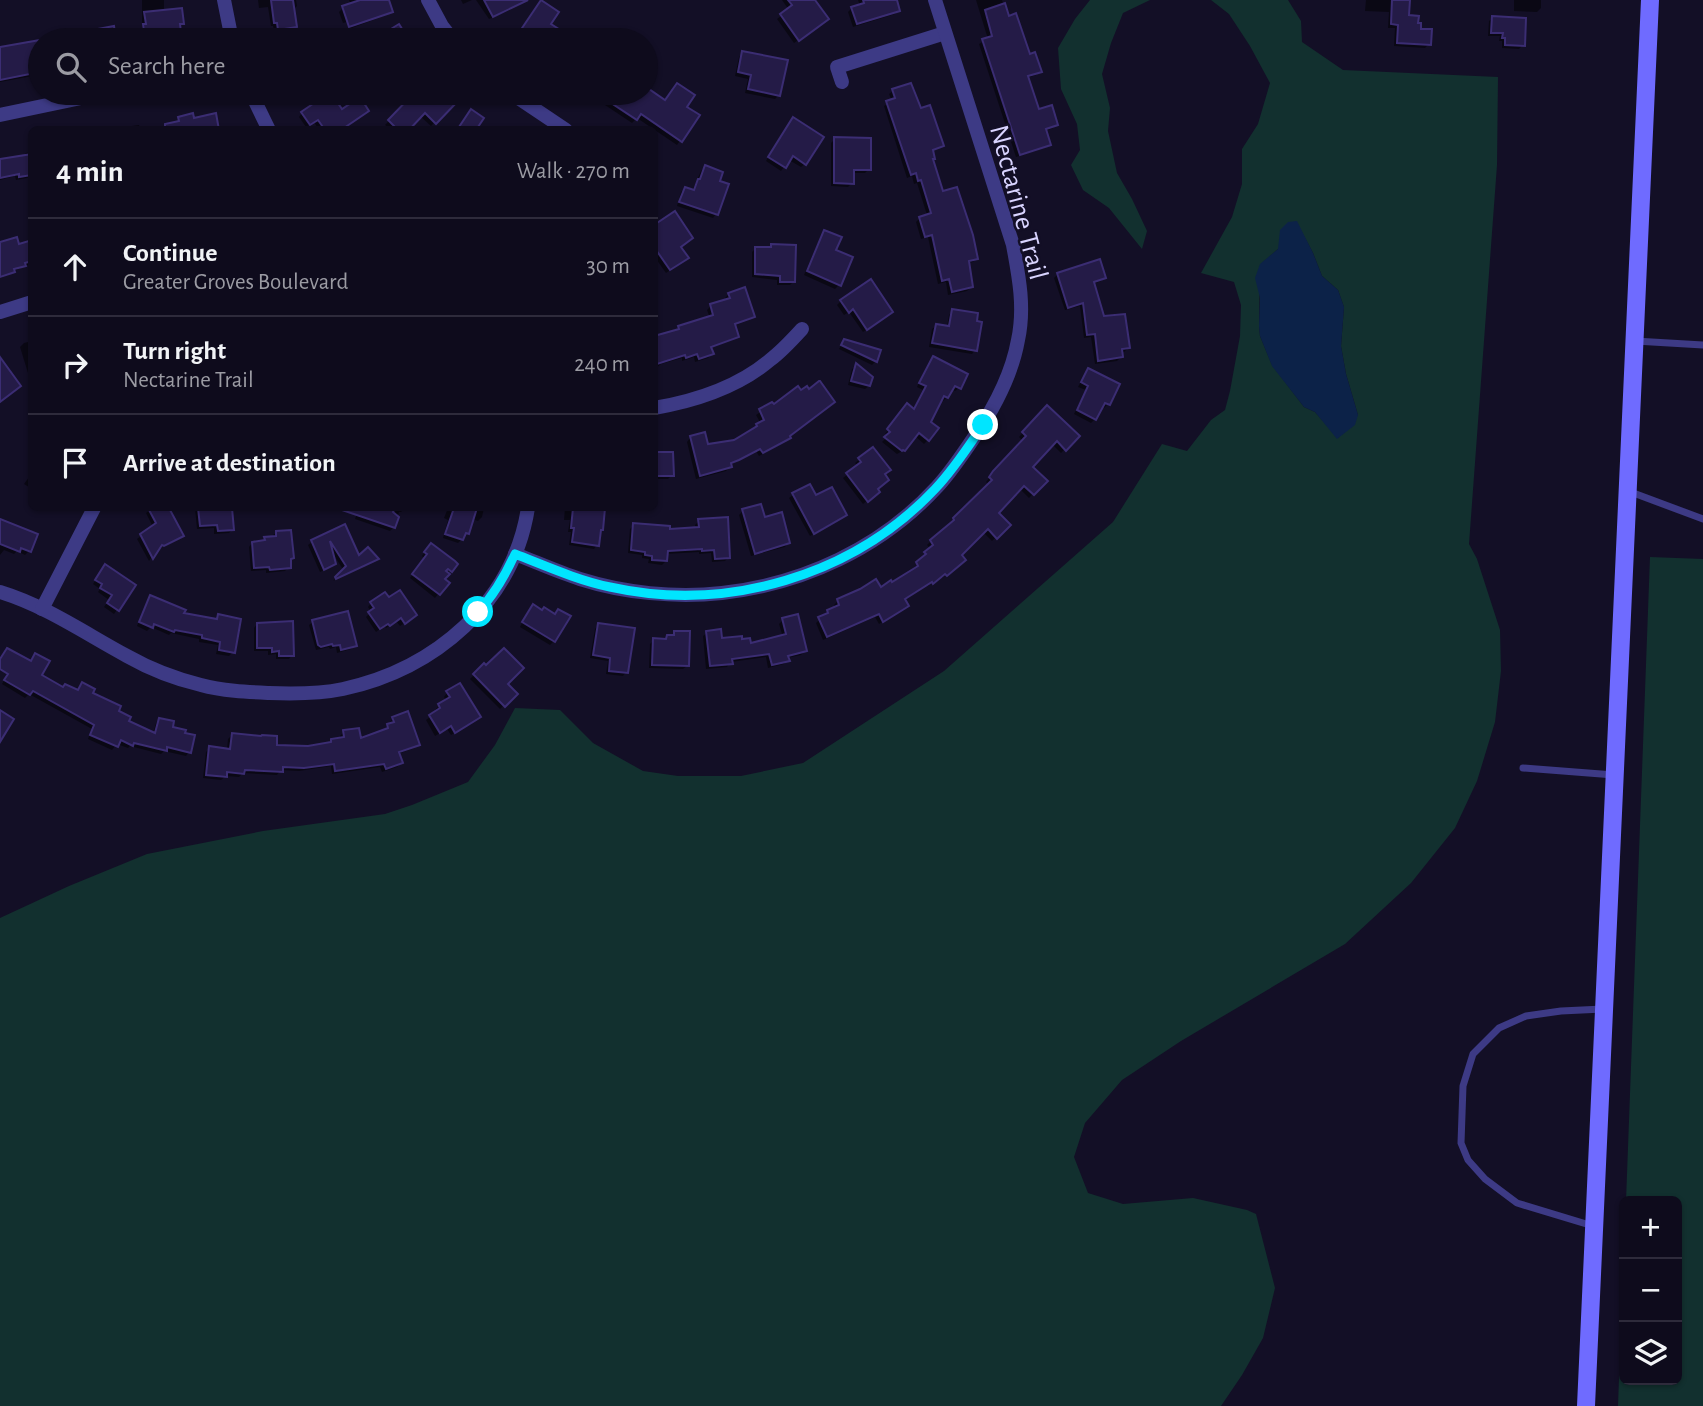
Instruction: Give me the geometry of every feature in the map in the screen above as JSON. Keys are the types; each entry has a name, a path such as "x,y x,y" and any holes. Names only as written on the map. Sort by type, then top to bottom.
{"main road":[{"path":"1586,1406 1650,0"}],"street":[{"path":"224,0 230,28"},
{"path":"428,0 444,28"},
{"name":"Nectarine Trail","path":"515,554 579,579 641,592 720,593 754,589 810,573 869,543 915,509 960,459 983,425 1014,359 1019,338 1020,287 1013,245 935,0"},
{"path":"842,82 837,67 945,33"},
{"path":"0,115 48,105"},
{"path":"257,105 267,126"},
{"path":"529,105 560,126"},
{"path":"0,312 28,303"},
{"path":"658,407 700,397 757,370 773,359 802,329"},
{"path":"42,608 92,511"},
{"path":"0,592 42,608 129,657 202,686 244,692 309,694 341,689 399,671 444,644 488,601 505,576 521,539 527,511"}],"lane":[{"path":"1634,341 1703,345"},
{"path":"1627,490 1703,519"},
{"path":"1523,768 1614,775"},
{"path":"1594,1227 1517,1203 1485,1179 1468,1160 1461,1143 1463,1086 1473,1054 1499,1028 1526,1016 1604,1009"}],"green space":[{"path":"1090,0 1150,0 1123,13 1102,74 1110,108 1108,131 1117,173 1147,231 1142,249 1109,208 1083,190 1071,165 1080,150 1077,124 1061,89 1058,48"},
{"path":"1211,0 1288,0 1301,21 1302,42 1343,70 1498,77 1497,165 1469,544 1477,559 1500,630 1501,671 1495,722 1477,781 1455,828 1411,883 1345,944 1181,1041 1122,1080 1085,1123 1074,1157 1088,1193 1123,1204 1193,1198 1256,1214 1275,1288 1263,1338 1221,1406 0,1406 0,918 147,854 263,831 385,814 412,805 468,782 495,745 515,708 560,710 593,743 643,771 678,776 741,776 803,763 944,671 1113,522 1162,444 1187,451 1211,420 1225,410 1240,336 1241,305 1234,282 1201,273 1232,217 1242,184 1242,149 1258,124 1270,83 1229,14","holes":["1296,221 1322,276 1338,290 1344,307 1341,346 1358,415 1338,438 1315,412 1304,407 1272,365 1260,336 1260,265 1278,249"]},
{"path":"1650,557 1703,559 1703,1406 1618,1406 1619,1378 1619,1385 1682,1385 1682,1196 1626,1196"}],"water":[{"path":"1297,221 1322,276 1338,290 1344,307 1341,346 1358,415 1355,425 1337,439 1315,412 1304,407 1272,366 1260,336 1260,298 1255,278 1260,264 1278,249 1280,230 1288,222"}],"building":[{"path":"271,0 293,0 297,27 278,28 277,23 274,23"},
{"path":"360,0 389,0 393,12 349,27 342,6"},
{"path":"484,0 528,0 493,17"},
{"path":"541,0 559,12 551,24 557,28 522,28"},
{"path":"788,0 815,0 829,19 799,41 780,14 792,5"},
{"path":"863,0 897,0 900,11 857,24 851,7 864,3"},
{"path":"1392,0 1410,0 1409,15 1419,16 1421,29 1432,29 1431,45 1397,43 1398,25 1391,24"},
{"path":"1005,3 1009,16 1016,13 1030,54 1035,52 1042,72 1028,76 1039,109 1052,105 1058,125 1046,129 1051,145 1020,155 982,39 992,36 985,10"},
{"path":"182,8 184,24 180,24 180,28 144,28 143,24 146,24 144,12"},
{"path":"1492,16 1526,18 1525,46 1505,45 1503,33 1491,33"},
{"path":"28,42 28,74 0,80 0,47"},
{"path":"742,51 788,60 780,96 748,89 751,75 738,72"},
{"path":"677,83 695,95 687,107 700,115 682,142 641,114 637,120 614,105 658,105 658,95 665,100"},
{"path":"911,83 921,108 930,105 944,146 933,150 933,159 943,191 957,187 973,235 978,259 969,261 973,287 952,292 949,279 942,281 932,235 925,237 919,217 931,213 921,180 918,181 916,173 911,175 886,101 895,98 892,89"},
{"path":"311,105 339,105 342,109 348,105 365,105 369,111 347,126 322,126 318,120 310,125 301,112"},
{"path":"402,105 454,105 436,124 425,113 413,126 394,126 388,120"},
{"path":"471,109 484,118 479,126 460,126"},
{"path":"193,113 194,118 216,113 218,126 165,126 179,121 178,117"},
{"path":"793,117 824,137 806,165 793,156 786,168 768,157"},
{"path":"834,137 871,138 871,170 854,170 854,184 834,183"},
{"path":"28,155 28,176 19,177 19,174 0,178 0,159"},
{"path":"705,165 723,172 720,181 729,184 718,215 679,202 685,187 694,190"},
{"path":"675,211 693,238 681,247 689,258 670,270 658,253 658,222"},
{"path":"824,230 842,237 836,250 853,257 841,286 807,271"},
{"path":"17,237 19,244 28,241 26,266 0,277 0,242"},
{"path":"771,244 796,245 795,282 780,282 780,276 755,274 755,247 771,247"},
{"path":"1100,259 1106,278 1094,282 1104,316 1125,314 1130,348 1122,349 1123,357 1098,361 1095,334 1087,335 1083,303 1068,308 1057,273"},
{"path":"871,279 893,312 867,330 853,309 849,313 840,300"},
{"path":"745,287 755,317 735,324 739,337 711,347 714,354 699,359 697,354 686,358 685,355 658,364 658,335 713,315 710,304 730,298 728,293"},
{"path":"952,309 978,313 977,321 982,322 977,351 932,343 936,324 949,326"},
{"path":"844,339 881,350 877,362 841,345"},
{"path":"933,356 968,374 961,389 955,386 948,398 944,396 931,422 939,428 929,441 919,433 905,451 902,451 884,437 890,432 887,429 907,403 914,409 926,386 919,383"},
{"path":"0,357 21,386 0,402"},
{"path":"856,363 873,377 870,386 851,381"},
{"path":"1088,368 1120,384 1110,405 1105,403 1096,420 1077,410 1088,386 1081,382"},
{"path":"819,381 835,402 790,436 791,438 763,453 760,449 731,463 732,467 700,476 690,436 705,432 708,444 734,440 764,420 759,409 772,402 774,404 798,386 801,390 807,386 809,389"},
{"path":"1047,405 1080,436 1066,451 1057,441 1033,467 1048,481 1034,495 1024,486 999,513 1011,525 997,539 988,529 962,555 966,560 947,576 945,574 933,584 932,582 905,599 909,606 883,622 879,614 827,637 818,617 839,605 837,599 876,579 881,587 918,566 916,562 933,545 930,540 954,520 953,518 992,480 989,477 993,471 1026,436 1022,432"},
{"path":"873,447 891,470 885,474 889,480 868,502 846,473 861,462 858,458"},
{"path":"658,452 673,452 674,476 658,476"},
{"path":"810,484 816,495 832,487 847,515 814,534 792,493"},
{"path":"761,504 765,517 782,512 790,543 755,554 742,509"},
{"path":"150,511 171,511 184,536 162,545 153,559 140,534 156,523"},
{"path":"198,511 232,511 234,530 218,531 217,525 200,526"},
{"path":"345,511 394,511 399,517 395,528"},
{"path":"453,511 476,511 469,534 466,533 463,540 445,534"},
{"path":"573,511 605,511 599,546 572,542 574,528 571,528"},
{"path":"728,517 730,558 715,559 714,550 702,549 668,551 667,561 652,560 652,556 645,555 645,552 631,550 633,523 670,526 670,529 699,527 698,519"},
{"path":"0,519 38,534 31,552 21,548 20,552 0,544"},
{"path":"345,524 359,555 368,547 379,559 336,579 346,566 330,541 336,564 324,570 311,540"},
{"path":"291,530 294,558 291,559 291,568 254,568 252,542 276,536 276,531"},
{"path":"431,543 458,564 452,572 448,569 446,571 450,574 445,579 450,583 440,595 412,574 427,554 424,552"},
{"path":"105,564 136,585 119,611 107,603 112,595 100,588 102,584 95,580"},
{"path":"400,590 417,615 405,624 401,618 380,629 368,612 374,608 370,602 385,592 389,597"},
{"path":"150,595 186,610 184,613 217,619 218,614 241,619 235,653 219,650 220,642 202,638 202,635 174,632 154,624 153,628 139,622"},
{"path":"533,604 542,610 544,607 555,614 558,609 571,616 555,642 522,622"},
{"path":"348,611 357,646 341,650 340,645 318,645 312,620"},
{"path":"798,614 807,651 788,656 790,661 772,665 769,654 732,659 733,664 710,666 706,631 721,629 722,638 742,636 742,639 750,638 751,643 786,634 782,618"},
{"path":"293,621 294,656 279,656 279,651 272,652 272,648 257,648 257,623"},
{"path":"598,623 635,628 628,673 609,671 610,658 593,655"},
{"path":"674,631 690,631 689,666 652,665 653,638 666,639 667,635 674,635"},
{"path":"7,648 31,661 35,653 50,661 42,675 63,687 65,684 78,690 82,682 95,689 93,693 121,706 119,711 131,717 129,721 155,733 159,718 174,721 173,727 195,735 191,753 167,747 167,751 134,743 133,746 121,740 118,747 90,735 94,725 33,691 30,695 4,680 8,674 0,669 0,659"},
{"path":"504,648 524,668 508,684 518,694 505,707 473,674"},
{"path":"460,683 481,717 455,733 451,726 440,733 429,715 440,708 438,704 450,697 446,691"},
{"path":"0,710 14,719 0,742"},
{"path":"408,711 420,745 399,752 403,763 386,769 384,764 335,771 334,764 304,768 283,767 283,772 227,772 227,777 206,775 209,746 230,749 232,733 277,736 277,745 308,746 344,737 343,730 359,728 361,738 388,728 387,724 394,722 392,717"}],"route":[{"path":"478,612 505,576 515,554 579,579 641,592 720,593 754,589 810,573 869,543 915,509 960,459 983,425"}]}
